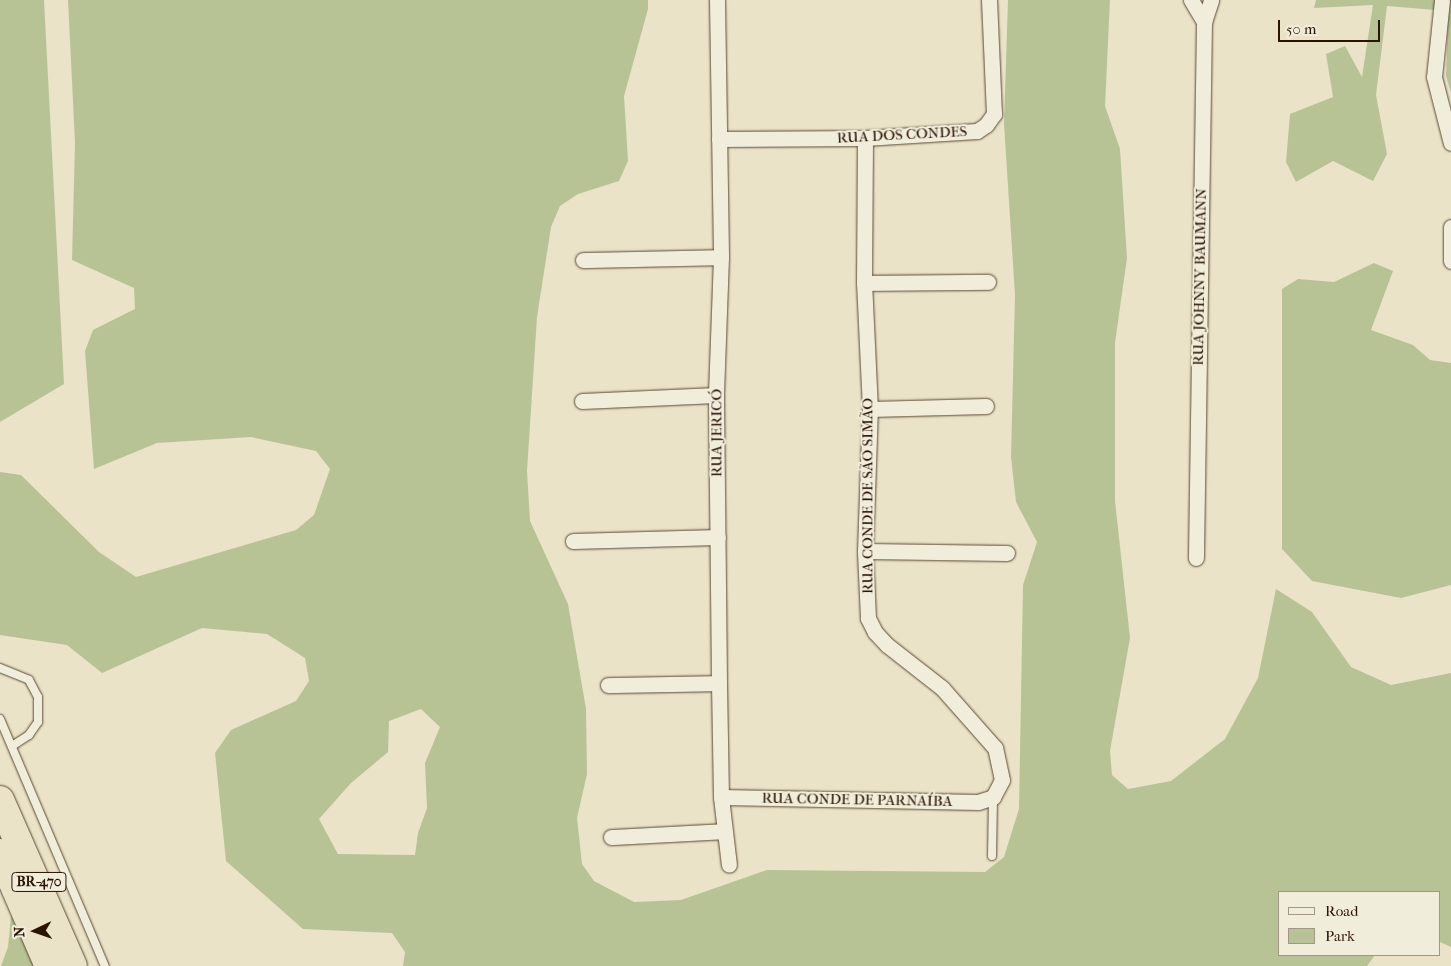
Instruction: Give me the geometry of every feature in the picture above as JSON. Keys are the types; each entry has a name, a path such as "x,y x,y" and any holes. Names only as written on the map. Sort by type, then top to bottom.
{"highway":[{"name":"BR-470","path":"0,800 73,966"},
{"name":"BR-470","path":"0,853 49,966"}],"street":[{"name":"RUA JERICÓ","path":"717,0 721,257 716,395 719,683 722,797 729,865"},
{"name":"RUA DOS CONDES","path":"719,139 865,138 966,133 986,125 994,114 989,0"},
{"path":"1191,0 1204,22"},
{"path":"1204,22 1211,0"},
{"path":"1442,0 1434,77 1451,143"},
{"name":"RUA JOHNNY BAUMANN","path":"1196,558 1204,22"},
{"name":"RUA CONDE DE SÃO SIMÃO","path":"865,138 864,283 870,409 865,551 868,618 875,632 904,660 942,688 995,748 1002,780 993,797"},
{"path":"1451,227 1451,261"},
{"path":"582,260 721,257"},
{"path":"864,283 988,282"},
{"path":"582,400 716,395"},
{"path":"870,409 986,406"},
{"path":"573,541 718,537"},
{"path":"865,551 1007,553"},
{"path":"608,685 719,683"},
{"name":"RUA CONDE DE PARNAÍBA","path":"722,797 978,802 993,797"},
{"path":"612,837 724,831"}],"lane":[{"path":"0,668 29,680 38,697 38,722 29,735 12,746"},
{"path":"0,718 105,966"},
{"path":"992,856 993,797"}],"green space":[{"path":"0,0 44,0 64,384 0,422"},
{"path":"68,0 648,0 648,9 624,96 628,161 619,181 578,194 560,206 551,227 537,317 527,471 530,521 568,604 586,709 587,774 577,818 582,864 594,881 634,902 681,900 767,870 985,872 1004,857 1019,809 1023,585 1037,542 1016,502 1011,457 1015,295 1004,124 1008,0 1110,0 1105,106 1120,149 1127,258 1115,343 1115,501 1130,638 1110,751 1112,775 1128,789 1171,781 1225,739 1258,678 1276,589 1312,612 1351,667 1391,685 1451,673 1451,947 1441,942 1441,891 1278,891 1278,956 1374,956 1367,966 403,966 405,952 392,933 303,929 226,861 215,753 231,730 296,701 309,681 305,658 267,634 202,628 102,673 67,645 0,635 0,472 21,475 99,552 136,577 296,530 314,515 330,469 316,451 251,437 157,443 94,469 85,351 93,330 135,309 134,288 72,260 75,143","holes":["421,709 440,727 425,763 427,808 418,833 415,855 338,854 319,819 351,783 388,752 389,721"]},
{"path":"1316,0 1451,0 1451,93 1446,76 1448,11 1387,6 1376,95 1387,154 1373,181 1333,161 1296,182 1286,162 1290,114 1333,97 1326,54 1345,46 1362,77 1373,5 1314,8"},
{"path":"1374,263 1393,271 1371,330 1413,345 1430,360 1451,363 1451,585 1401,598 1312,581 1282,549 1282,289 1298,279 1334,282"},
{"path":"11,916 35,966 1,966 8,947"}]}
